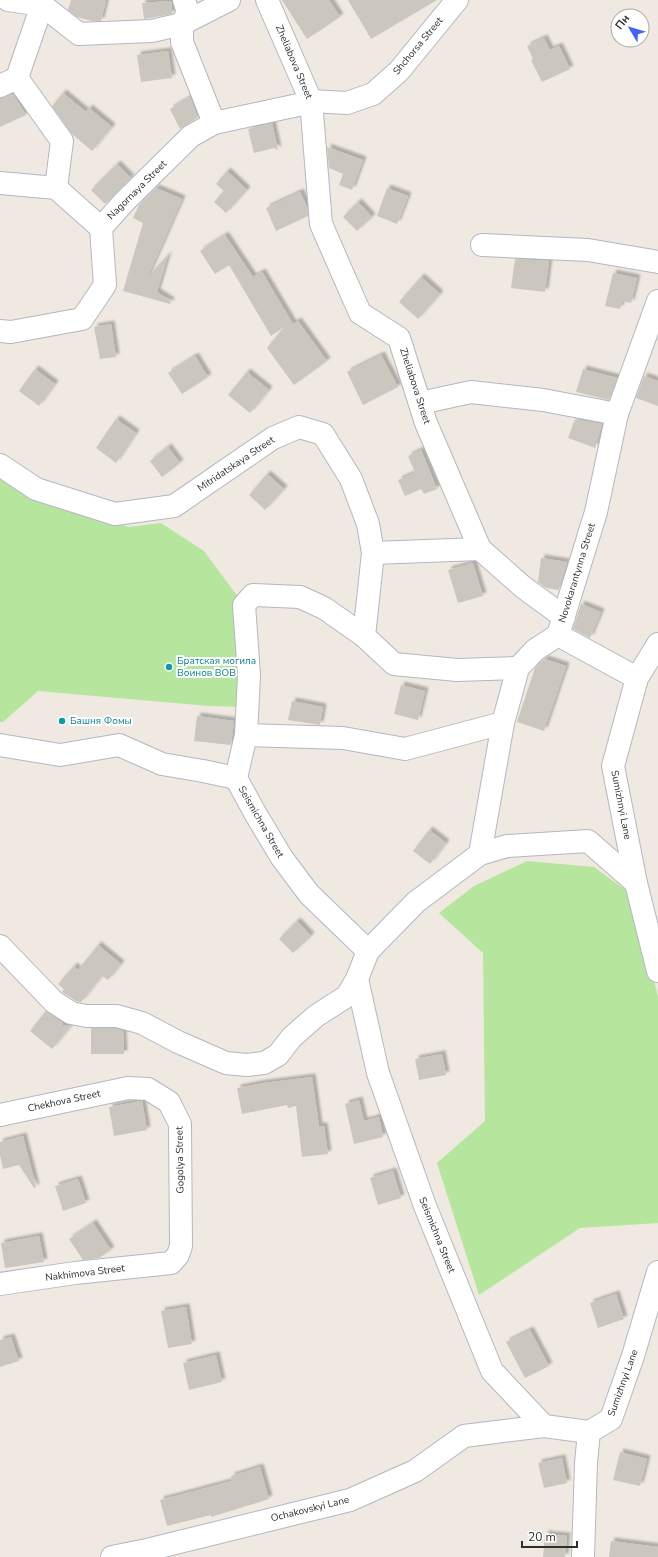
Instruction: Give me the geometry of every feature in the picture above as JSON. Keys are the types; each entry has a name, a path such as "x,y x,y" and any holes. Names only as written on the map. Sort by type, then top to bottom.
{"street":[{"path":"8,0 42,4 80,34 152,31 182,24 229,0"},
{"path":"184,0 188,12 182,24 182,42 214,123"},
{"name":"Zheliabova Street","path":"267,0 311,100 321,224 360,313 399,338 426,423 480,549 523,586 561,626 637,678"},
{"name":"Shchorsa Street","path":"214,123 298,105 311,100 346,103 373,94 399,71 457,0"},
{"path":"42,4 8,82 62,141 56,188"},
{"name":"Nagornaya Street","path":"0,331 11,332 82,319 105,285 101,228 124,202 192,136 214,123"},
{"path":"0,183 56,188 101,228"},
{"path":"482,246 588,250 658,262"},
{"name":"Novokarantynna Street","path":"480,854 504,723 518,668 561,626 596,512 617,414 658,301"},
{"path":"420,403 471,392 543,400 617,414"},
{"name":"Mitridatskaya Street","path":"0,465 36,489 115,514 174,506 273,438 299,427 322,434 351,479 368,524 373,553 364,636"},
{"path":"373,553 480,549"},
{"name":"Seismichna Street","path":"364,636 324,608 300,596 253,595 244,604 249,675 246,735 236,778 254,813 282,858 309,894 368,950"},
{"path":"364,636 394,664 457,670 518,668"},
{"name":"Sumizhnyi Lane","path":"658,644 637,678 613,766 636,883 658,971"},
{"path":"246,735 343,738 404,750 504,723"},
{"path":"0,745 60,755 119,745 162,764 203,770 236,778"},
{"path":"0,946 54,1002 71,1013 87,1016 117,1016 136,1021 178,1042 226,1063 247,1065 264,1063 278,1055 292,1037 316,1016 347,996 357,979 368,950 416,902 480,854 507,846 588,841 636,883"},
{"name":"Seismichna Street","path":"357,979 378,1073 425,1206 492,1371 544,1426"},
{"name":"Chekhova Street","path":"0,1115 128,1088"},
{"name":"Gogolya Street","path":"128,1088 148,1089 169,1102 180,1124 181,1246 178,1255 171,1263"},
{"name":"Nakhimova Street","path":"0,1284 171,1263"},
{"name":"Sumizhnyi Lane","path":"590,1432 612,1419 633,1356 658,1272"},
{"path":"544,1426 590,1432 586,1463 583,1557"},
{"name":"Ochakovskyi Lane","path":"112,1557 350,1500 415,1472 464,1436 544,1426"}],"green space":[{"path":"0,478 3,481 57,507 129,527 161,523 204,551 244,605 243,707 209,706 38,691 3,722 0,722"},
{"path":"527,861 594,867 634,896 658,997 658,1223 580,1228 479,1295 437,1163 485,1121 483,953 439,913 474,886"}],"building":[{"path":"71,0 106,0 101,21 92,21 77,17 68,10"},
{"path":"282,0 329,0 340,17 307,39"},
{"path":"348,0 437,0 371,39"},
{"path":"171,1 172,14 144,19 142,3"},
{"path":"544,38 550,50 559,46 570,69 542,82 531,60 533,59 527,46"},
{"path":"168,51 172,78 141,82 137,55"},
{"path":"63,93 86,112 89,108 112,127 92,151 72,134 52,106"},
{"path":"13,94 26,115 0,127 0,98"},
{"path":"190,97 198,117 180,129 170,109"},
{"path":"272,123 278,150 274,148 254,153 248,129"},
{"path":"327,147 363,160 352,190 339,185 343,174 329,168"},
{"path":"117,164 131,178 105,204 91,190"},
{"path":"227,171 247,190 226,213 214,202 224,191 216,184"},
{"path":"156,188 182,199 147,278 168,255 157,292 171,301 170,304 123,291 143,223 133,218 139,205"},
{"path":"387,188 408,196 397,224 377,216"},
{"path":"300,192 307,207 308,216 276,231 266,208"},
{"path":"358,202 372,217 357,231 343,217"},
{"path":"225,235 253,277 262,272 293,324 298,321 327,361 294,385 267,348 285,326 271,336 229,265 215,274 200,251"},
{"path":"515,259 549,261 545,292 511,288"},
{"path":"613,273 637,278 631,303 622,301 620,309 605,306"},
{"path":"421,277 440,294 418,319 399,302"},
{"path":"111,324 116,357 100,359 94,327"},
{"path":"381,355 398,387 363,405 347,372"},
{"path":"195,356 208,377 182,394 168,373"},
{"path":"35,369 55,384 39,406 19,391"},
{"path":"583,369 617,378 609,400 576,392"},
{"path":"247,372 269,390 250,413 228,395"},
{"path":"644,376 658,381 658,406 636,398"},
{"path":"116,419 136,433 116,463 96,448"},
{"path":"575,419 602,424 595,448 568,438"},
{"path":"168,447 180,463 162,477 150,461"},
{"path":"421,450 437,489 424,494 421,489 405,496 398,480 415,473 408,456"},
{"path":"267,474 284,489 265,510 249,495"},
{"path":"541,558 567,562 559,590 546,588 538,582"},
{"path":"473,563 483,596 458,603 448,570"},
{"path":"581,604 601,612 590,638 573,629"},
{"path":"545,659 566,666 544,731 517,722 535,668"},
{"path":"401,685 425,691 418,720 394,714"},
{"path":"292,701 323,707 320,725 288,720"},
{"path":"197,716 234,721 231,745 194,741"},
{"path":"429,830 446,843 430,864 413,851"},
{"path":"297,921 311,936 293,953 279,939"},
{"path":"98,945 121,964 108,980 102,976 81,1002 76,1001 62,992 64,989 58,984 74,966 78,970"},
{"path":"46,1011 63,1023 62,1025 71,1026 52,1049 30,1031"},
{"path":"91,1028 115,1028 123,1031 124,1054 91,1054"},
{"path":"442,1054 446,1075 419,1080 415,1059"},
{"path":"312,1077 319,1126 324,1126 328,1154 302,1157 296,1106 288,1108 287,1105 242,1114 237,1088"},
{"path":"359,1100 364,1121 379,1117 383,1137 354,1144 345,1104"},
{"path":"142,1101 147,1130 114,1136 109,1107"},
{"path":"23,1136 36,1187 34,1188 19,1165 3,1169 0,1155 0,1142"},
{"path":"393,1171 401,1198 378,1205 370,1178"},
{"path":"78,1179 86,1203 63,1211 55,1186"},
{"path":"93,1223 111,1250 99,1258 83,1260 69,1239"},
{"path":"39,1236 44,1262 5,1268 1,1243"},
{"path":"616,1294 624,1319 598,1328 590,1303"},
{"path":"186,1307 192,1344 168,1348 161,1311"},
{"path":"530,1330 549,1366 525,1378 506,1342"},
{"path":"11,1337 19,1361 0,1367 0,1340"},
{"path":"216,1355 222,1382 189,1390 183,1363"},
{"path":"620,1452 647,1459 640,1486 613,1480"},
{"path":"562,1458 567,1483 544,1488 538,1463"},
{"path":"260,1467 269,1499 211,1517 211,1515 167,1526 160,1500 232,1481 231,1476"},
{"path":"545,1534 567,1536 565,1557 543,1557"},
{"path":"611,1541 658,1547 658,1557 609,1557"}],"place":[{"name":"Братская могила Воинов ВОВ","path":"169,667"},
{"name":"Башня Фомы","path":"62,721"}]}
